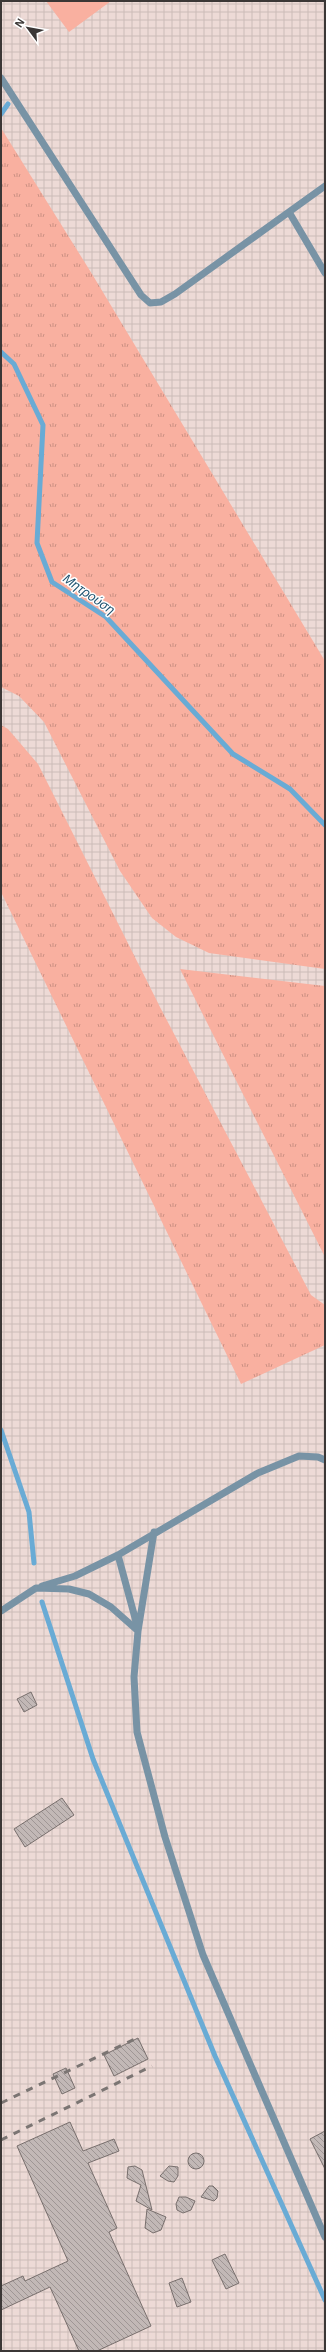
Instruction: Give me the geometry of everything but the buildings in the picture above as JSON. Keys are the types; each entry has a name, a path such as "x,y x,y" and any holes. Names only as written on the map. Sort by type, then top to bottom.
{"lane":[{"path":"1,78 141,295 150,303 161,302 175,294 325,186"},
{"path":"289,212 325,273"},
{"path":"1,1611 36,1588 75,1576 118,1555 154,1532 258,1473 299,1456 318,1457 325,1460"},
{"path":"154,1532 138,1631 134,1677 137,1732 165,1837 203,1955 325,2237"},
{"path":"118,1555 138,1631"},
{"path":"36,1588 69,1589 89,1594 111,1607 138,1631"}],"shaded area":[{"path":"1,1 325,1 325,2351 1,2351"}],"green space":[{"path":"46,1 111,1 69,32"},
{"path":"1,128 92,274 325,661 325,969 209,953 176,937 152,918 120,871 44,722 19,696 1,687"},
{"path":"1,725 8,729 38,764 161,1009 311,1295 325,1305 325,1345 241,1384 1,892"},
{"path":"180,969 325,986 325,1257"}],"waterway":[{"path":"1,114 8,104"},
{"name":"Μητρούση","path":"1,352 14,364 43,425 37,543 52,582 106,617 233,754 290,789 325,825"},
{"path":"1,1430 29,1512 34,1563"},
{"path":"42,1602 93,1759 215,2056 325,2300"}],"railway":[{"path":"1,2103 139,2037"},
{"path":"1,2140 152,2066"}]}
